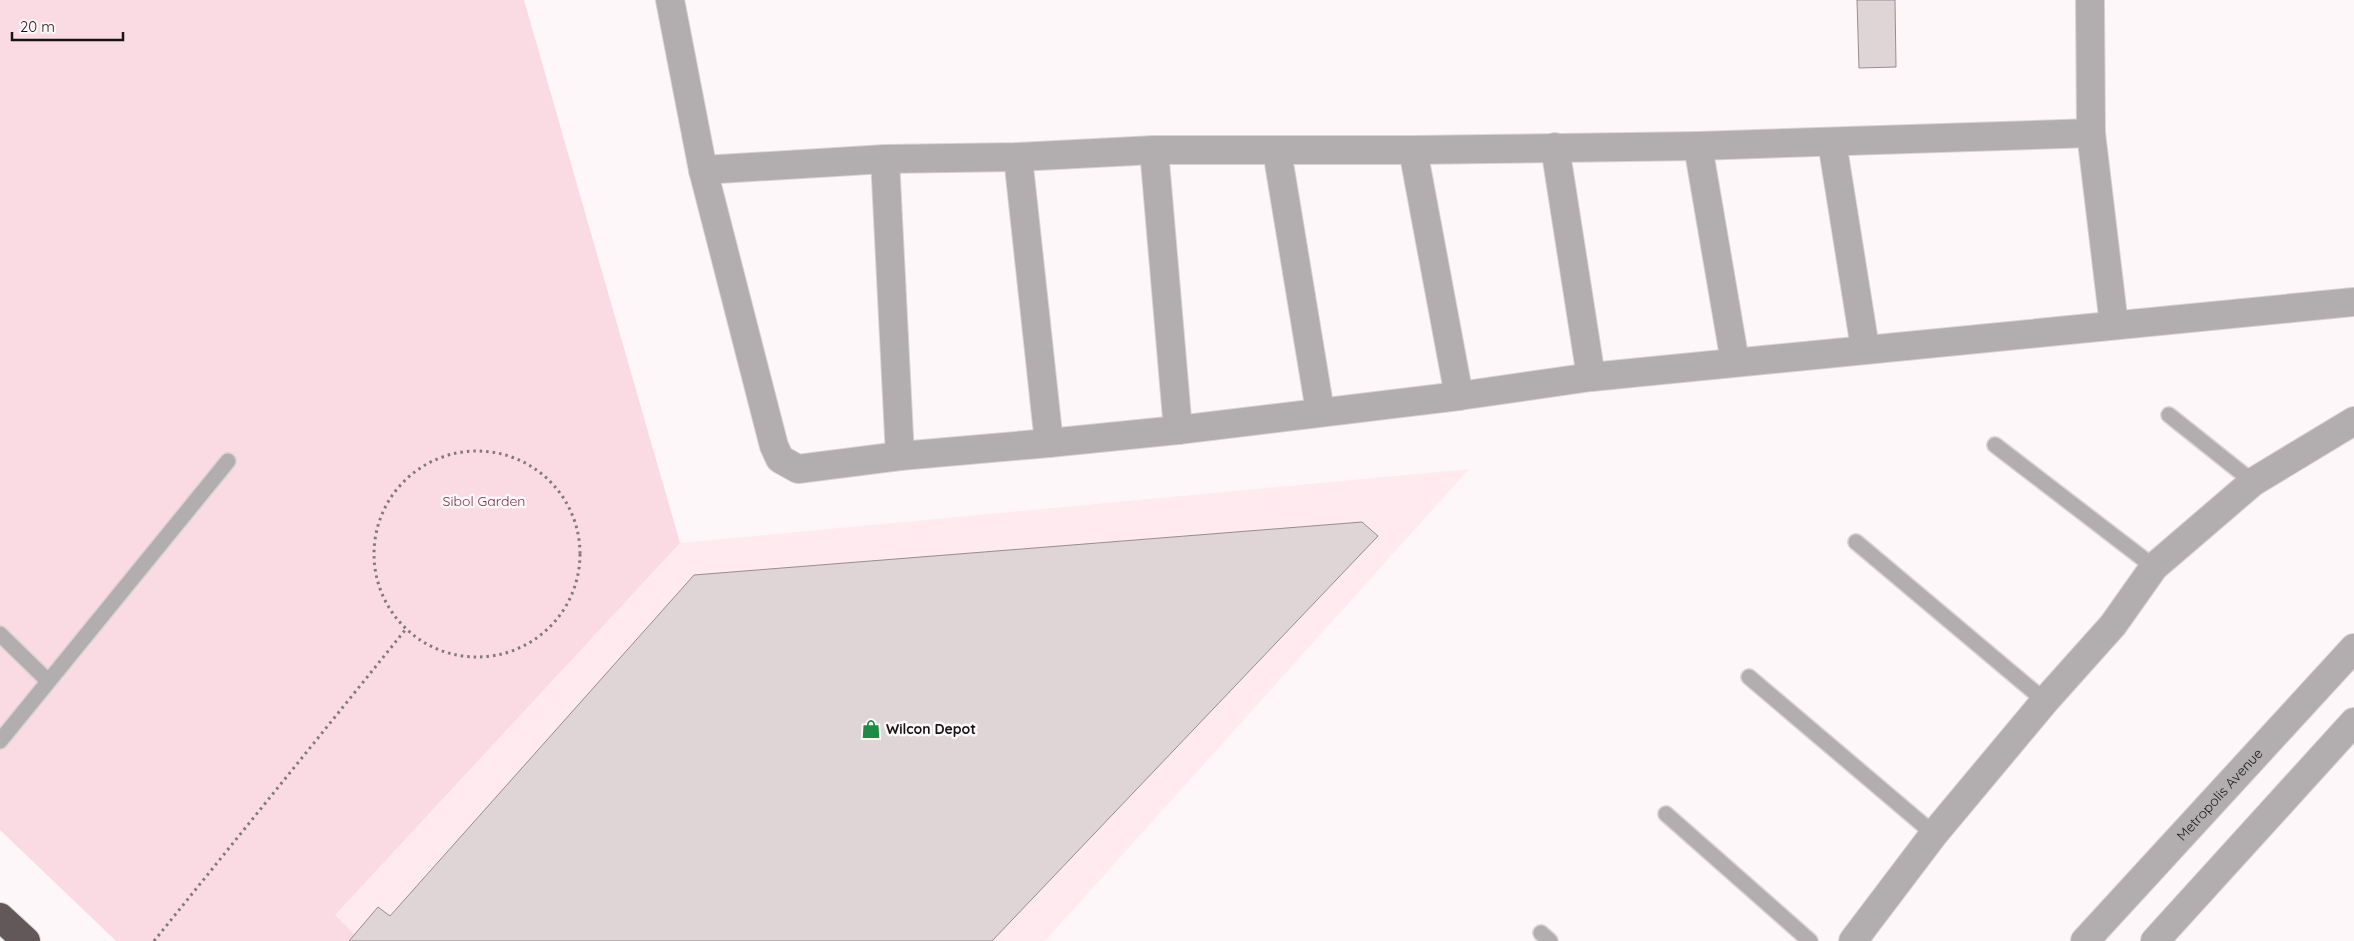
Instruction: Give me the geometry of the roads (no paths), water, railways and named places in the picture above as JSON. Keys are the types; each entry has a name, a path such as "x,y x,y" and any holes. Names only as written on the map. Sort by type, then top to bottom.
{"highway":[{"path":"0,917 26,941"}],"street":[{"path":"670,0 703,170 774,446 780,459 798,469 900,456 1049,444 1178,430 1320,411 1459,396 1591,376 2354,302"},
{"path":"2090,0 2091,133 2114,325"},
{"path":"703,170 885,159 1018,157 1154,150 1278,151 1698,146 2091,133"},
{"path":"1832,142 1865,348"},
{"path":"1698,146 1735,362"},
{"path":"1555,148 1591,376"},
{"path":"1154,150 1178,430"},
{"path":"1413,150 1459,396"},
{"path":"1278,151 1320,411"},
{"path":"1018,157 1049,444"},
{"path":"885,159 900,456"},
{"path":"1854,941 1934,834 2045,701 2112,626 2154,567 2253,482 2354,421"},
{"name":"Metropolis Avenue","path":"2085,941 2354,648"},
{"path":"2155,941 2354,722"}],"lane":[{"path":"2169,415 2253,482"},
{"path":"1995,445 2154,567"},
{"path":"0,741 228,461"},
{"path":"1856,542 2045,701"},
{"path":"0,634 48,681"},
{"path":"1748,677 1934,834"},
{"path":"1666,814 1810,941"}],"place":[{"name":"Wilcon Depot","path":"871,729"}],"park label":[{"name":"Sibol Garden","path":"484,501"}]}
